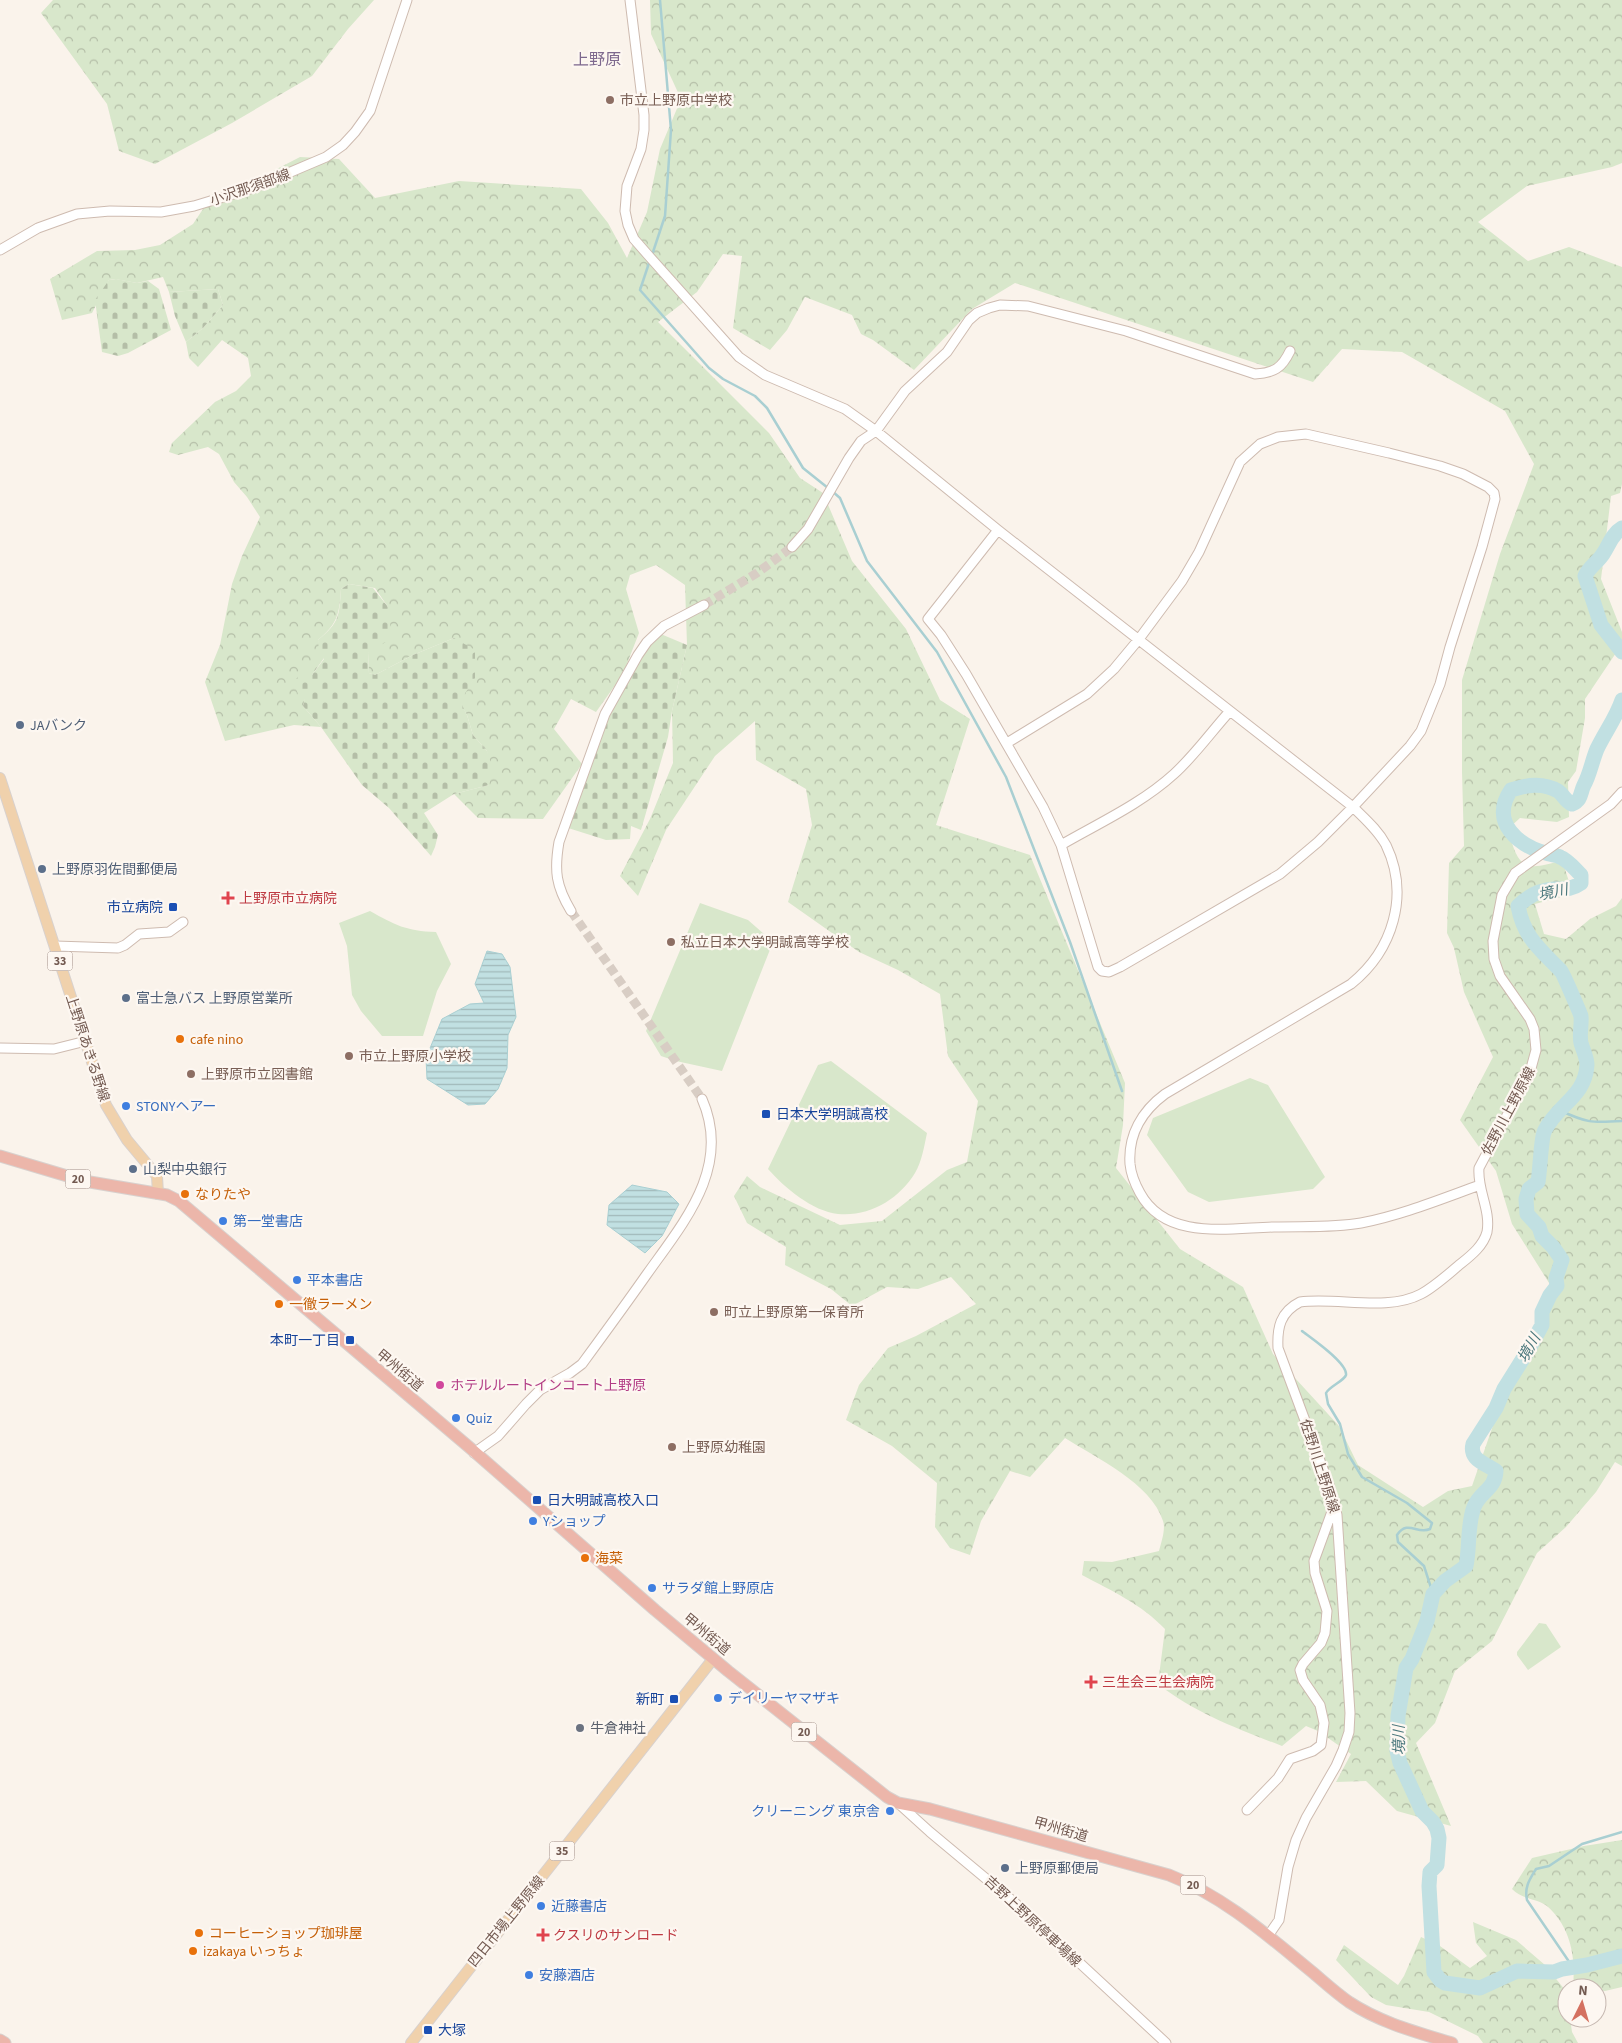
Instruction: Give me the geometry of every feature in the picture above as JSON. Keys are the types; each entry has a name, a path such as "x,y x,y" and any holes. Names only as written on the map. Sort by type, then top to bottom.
{"highway":[{"name":"甲州街道","path":"0,1156 84,1181 158,1194 179,1201 713,1659 877,1791 898,1803 948,1814 1169,1875 1204,1890 1268,1936 1348,2001 1394,2025 1452,2043"},
{"path":"0,2040 5,2043"}],"main road":[{"name":"上野原あきる野線","path":"0,778 106,1106 127,1140 157,1176 158,1194"},
{"name":"四日市場上野原線","path":"411,2043 713,1659"}],"street":[{"name":"小沢那須部線","path":"0,250 38,228 77,214 110,211 161,212 194,206 254,188 326,157 355,132 370,111 407,0"},
{"path":"630,0 643,98 644,130 641,149 627,186 625,211 634,239 739,358 765,375 845,409 876,430 998,530 1353,807 1375,828 1385,844 1394,867 1397,903 1393,927 1383,948 1370,968 1352,984 1157,1100 1147,1109 1134,1130 1130,1155 1133,1178 1144,1200 1160,1216 1182,1226 1206,1229 1330,1226 1362,1223 1408,1211 1480,1185"},
{"path":"792,547 808,529 861,441 876,430 904,391 947,352 969,320 977,313 1000,305 1028,306 1126,332 1255,374 1264,374 1279,367 1290,351"},
{"path":"998,530 928,619 941,634 966,674 1043,806 1061,845 1095,960 1102,971 1109,972 1138,958 1280,874 1318,842 1410,746 1421,731 1434,701 1495,504 1494,493 1488,487 1463,474 1440,466 1306,434 1289,435 1268,441 1254,449 1240,462 1199,552 1182,581 1114,669 1087,694 1007,743"},
{"path":"571,912 558,887 556,870 559,842 605,714 647,642 664,626 704,605"},
{"path":"1061,845 1132,805 1173,775 1195,754 1230,711"},
{"name":"佐野川上野原線","path":"1268,1936 1279,1920 1288,1867 1296,1840 1306,1818 1344,1750 1349,1732 1350,1713 1347,1645 1335,1504 1278,1348 1280,1320 1292,1306 1300,1302 1400,1302 1422,1294 1478,1248 1484,1238 1488,1220 1480,1185 1479,1168 1530,1072 1535,1056 1534,1029 1524,1009 1500,976 1494,959 1493,940 1502,895 1507,884 1515,874 1611,804 1622,792"},
{"path":"55,946 118,948 125,946 139,934 169,932 183,922"},
{"path":"0,1048 54,1049 86,1041"},
{"path":"474,1453 498,1436 540,1390 582,1364 676,1235 698,1198 709,1165 710,1129 707,1110 702,1099"},
{"path":"1247,1810 1278,1778 1290,1759 1313,1751 1322,1745 1324,1723 1320,1705 1302,1680 1300,1670 1321,1643 1325,1633 1328,1611 1315,1573 1314,1561 1335,1504"},
{"name":"吉野上野原停車場線","path":"898,1803 936,1838 1014,1902 1166,2043"}],"green space":[{"path":"53,0 374,0 348,29 312,76 232,123 155,164 119,151 107,104 41,13"},
{"path":"650,0 1622,0 1622,163 1612,167 1527,186 1478,222 1528,261 1569,247 1622,267 1622,484 1620,493 1611,496 1601,579 1622,632 1622,644 1585,699 1585,718 1576,771 1568,782 1569,817 1557,822 1520,818 1508,829 1515,852 1524,864 1539,866 1562,860 1573,894 1535,904 1544,934 1566,939 1590,919 1616,906 1622,898 1622,1466 1615,1462 1596,1492 1566,1527 1537,1553 1492,1641 1455,1671 1435,1723 1416,1743 1451,1826 1397,1811 1366,1781 1336,1782 1351,1754 1318,1731 1306,1726 1282,1746 1233,1727 1202,1712 1158,1684 1165,1629 1136,1605 1082,1575 1084,1561 1112,1562 1159,1551 1164,1524 1157,1507 1135,1483 1121,1473 1065,1438 1030,1477 1010,1471 981,1521 970,1555 950,1548 935,1527 937,1483 892,1446 846,1420 859,1385 888,1348 916,1336 976,1304 951,1277 918,1289 887,1287 852,1306 831,1289 785,1265 786,1247 747,1223 734,1196 747,1176 760,1187 840,1225 882,1221 947,1170 967,1162 978,1101 948,1056 940,994 898,970 859,952 788,902 812,825 806,789 756,760 755,721 715,756 666,830 638,896 620,876 650,819 673,763 672,711 687,645 685,585 656,565 630,575 626,589 639,633 623,674 596,712 571,699 554,729 582,764 543,819 478,818 454,794 489,785 487,751 473,735 467,715 459,701 475,677 454,638 413,655 375,675 369,673 368,653 388,607 375,588 349,584 341,589 338,612 334,623 318,640 324,658 312,675 303,706 321,727 294,725 225,741 205,682 220,645 232,584 242,556 260,517 234,482 219,454 208,447 178,455 169,452 172,443 215,402 236,391 251,376 248,358 222,340 198,367 189,358 186,342 203,328 223,305 218,289 169,292 163,277 137,283 115,279 109,280 92,313 62,320 50,279 97,251 135,250 160,245 193,224 205,206 300,157 339,159 375,198 459,181 581,189 608,223 627,258 647,212 660,149 681,99 651,34","holes":["723,254 742,256 733,328 770,350 787,330 805,297 852,315 861,334 873,340 914,370 972,309 1015,283 1313,382 1342,349 1402,352 1505,411 1534,464 1500,554 1462,680 1464,846 1449,863 1447,933 1454,948 1464,992 1493,1057 1460,1120 1496,1171 1512,1224 1556,1294 1506,1388 1472,1486 1448,1491 1423,1507 1358,1465 1339,1426 1273,1354 1243,1287 1180,1249 1116,1168 1123,1125 1125,1083 1030,855 936,825 970,719 940,700 906,629 852,561 823,493 800,478 769,433 658,322 697,292"]},
{"path":"116,279 137,283 148,281 159,289 171,330 128,353 118,356 102,352 95,300 109,280"},
{"path":"218,289 223,305 203,328 186,342 175,316 169,292"},
{"path":"349,584 373,588 388,607 392,638 368,653 369,673 375,675 413,655 454,638 475,650 475,678 460,701 467,715 473,735 487,751 493,769 489,785 454,794 424,813 438,835 431,856 389,808 362,785 321,727 303,706 305,698 299,697 294,682 300,674 312,675 324,659 319,651 318,640 331,628 337,618 341,589"},
{"path":"656,632 687,645 668,737 641,830 631,826 630,839 606,840 565,827 605,714"},
{"path":"700,903 748,920 773,942 722,1071 661,1056 646,1031"},
{"path":"370,911 401,926 436,932 451,964 437,991 423,1036 382,1036 361,1011 352,995 347,946 339,923"},
{"path":"831,1061 927,1133 915,1173 901,1191 882,1204 861,1213 838,1214 818,1208 782,1184 768,1169 818,1065"},
{"path":"1250,1078 1268,1085 1325,1177 1313,1189 1209,1202 1188,1192 1147,1135 1153,1118"},
{"path":"1539,1623 1546,1624 1561,1647 1528,1670 1517,1655 1517,1652"},
{"path":"1622,1840 1622,1987 1607,1991 1607,1978 1574,1978 1570,1942 1555,1914 1547,1906 1516,1893 1512,1889 1532,1858 1584,1846"},
{"path":"1473,1922 1516,1940 1545,1965 1557,1980 1557,2028 1571,2028 1578,2043 1483,2043 1478,2036 1429,2012 1386,2005 1371,1997 1336,1960 1344,1945 1398,1985 1404,1976 1421,1937 1440,1946 1470,1968 1487,1956 1476,1943"}],"water":[{"path":"487,951 502,954 510,967 516,1017 508,1035 507,1068 498,1089 485,1104 468,1105 427,1079 426,1058 442,1019 470,1004 484,1003 475,984"},
{"path":"632,1185 667,1192 679,1204 662,1236 645,1253 607,1225 609,1205"}],"waterway":[{"path":"652,255 665,216 671,130 660,0"},
{"path":"650,260 640,290 709,368 723,379 755,396 767,408 803,468 828,488"},
{"path":"832,491 840,498 867,561 937,652 1006,777 1070,942 1122,1091"},
{"name":"境川","path":"1622,528 1613,536 1601,557 1585,576 1601,625 1622,652"},
{"name":"境川","path":"1622,700 1597,749 1578,800 1572,804 1558,791 1546,786 1534,785 1511,790 1505,802 1503,812 1505,822 1518,839 1538,850 1563,858 1581,875 1581,883 1574,887 1539,892 1518,906 1524,927 1534,942 1561,971 1581,1016 1580,1040 1587,1065 1585,1076 1576,1093 1550,1121 1545,1130 1542,1139 1538,1182 1529,1189 1526,1199 1527,1214 1539,1227 1542,1236 1562,1260 1556,1278 1557,1286 1550,1295 1542,1312 1542,1325 1504,1389 1496,1408 1473,1444 1473,1454 1496,1471 1495,1477 1490,1487 1480,1497 1474,1507 1470,1521 1466,1566 1445,1581 1433,1594 1427,1621 1412,1659 1406,1668 1398,1716 1397,1751 1400,1763 1422,1811 1433,1822 1439,1838 1437,1865 1430,1872 1429,1886 1434,1972 1440,1980 1445,1983 1480,1988 1517,1971 1554,1972 1622,1956"},
{"path":"1559,1110 1589,1121 1622,1121"},
{"path":"1302,1331 1328,1351 1345,1370 1345,1377 1326,1393 1328,1404 1340,1424 1348,1454 1362,1477 1407,1503 1432,1523 1430,1529 1405,1528 1397,1535 1398,1542 1424,1566 1433,1594"},
{"path":"1572,1966 1527,1900 1526,1891 1528,1883 1536,1869 1549,1866 1582,1844 1622,1832"}],"tunnel":[{"path":"704,605 757,573 792,547"},
{"path":"571,911 702,1099"}],"place":[{"name":"市立上野原中学校","path":"610,100"},
{"name":"JAバンク","path":"20,725"},
{"name":"上野原羽佐間郵便局","path":"42,869"},
{"name":"上野原市立病院","path":"228,898"},
{"name":"市立病院","path":"173,907"},
{"name":"私立日本大学明誠高等学校","path":"671,942"},
{"name":"富士急バス 上野原営業所","path":"126,998"},
{"name":"cafe nino","path":"180,1039"},
{"name":"市立上野原小学校","path":"349,1056"},
{"name":"上野原市立図書館","path":"191,1074"},
{"name":"STONYヘアー","path":"126,1106"},
{"name":"日本大学明誠高校","path":"766,1114"},
{"name":"山梨中央銀行","path":"133,1169"},
{"name":"なりたや","path":"185,1194"},
{"name":"第一堂書店","path":"223,1221"},
{"name":"平本書店","path":"297,1280"},
{"name":"一徹ラーメン","path":"279,1304"},
{"name":"町立上野原第一保育所","path":"714,1312"},
{"name":"本町一丁目","path":"350,1340"},
{"name":"ホテルルートインコート上野原","path":"440,1385"},
{"name":"Quiz","path":"456,1418"},
{"name":"上野原幼稚園","path":"672,1447"},
{"name":"日大明誠高校入口","path":"537,1500"},
{"name":"Yショップ","path":"533,1521"},
{"name":"海菜","path":"585,1558"},
{"name":"サラダ館上野原店","path":"652,1588"},
{"name":"三生会三生会病院","path":"1091,1682"},
{"name":"デイリーヤマザキ","path":"718,1698"},
{"name":"新町","path":"674,1699"},
{"name":"牛倉神社","path":"580,1728"},
{"name":"クリーニング 東京舎","path":"890,1811"},
{"name":"上野原郵便局","path":"1005,1868"},
{"name":"近藤書店","path":"541,1906"},
{"name":"コーヒーショップ珈琲屋","path":"199,1933"},
{"name":"クスリのサンロード","path":"543,1935"},
{"name":"izakaya いっちょ","path":"193,1951"},
{"name":"安藤酒店","path":"529,1975"},
{"name":"大塚","path":"428,2030"}],"district":[{"name":"上野原","path":"597,59"}]}
